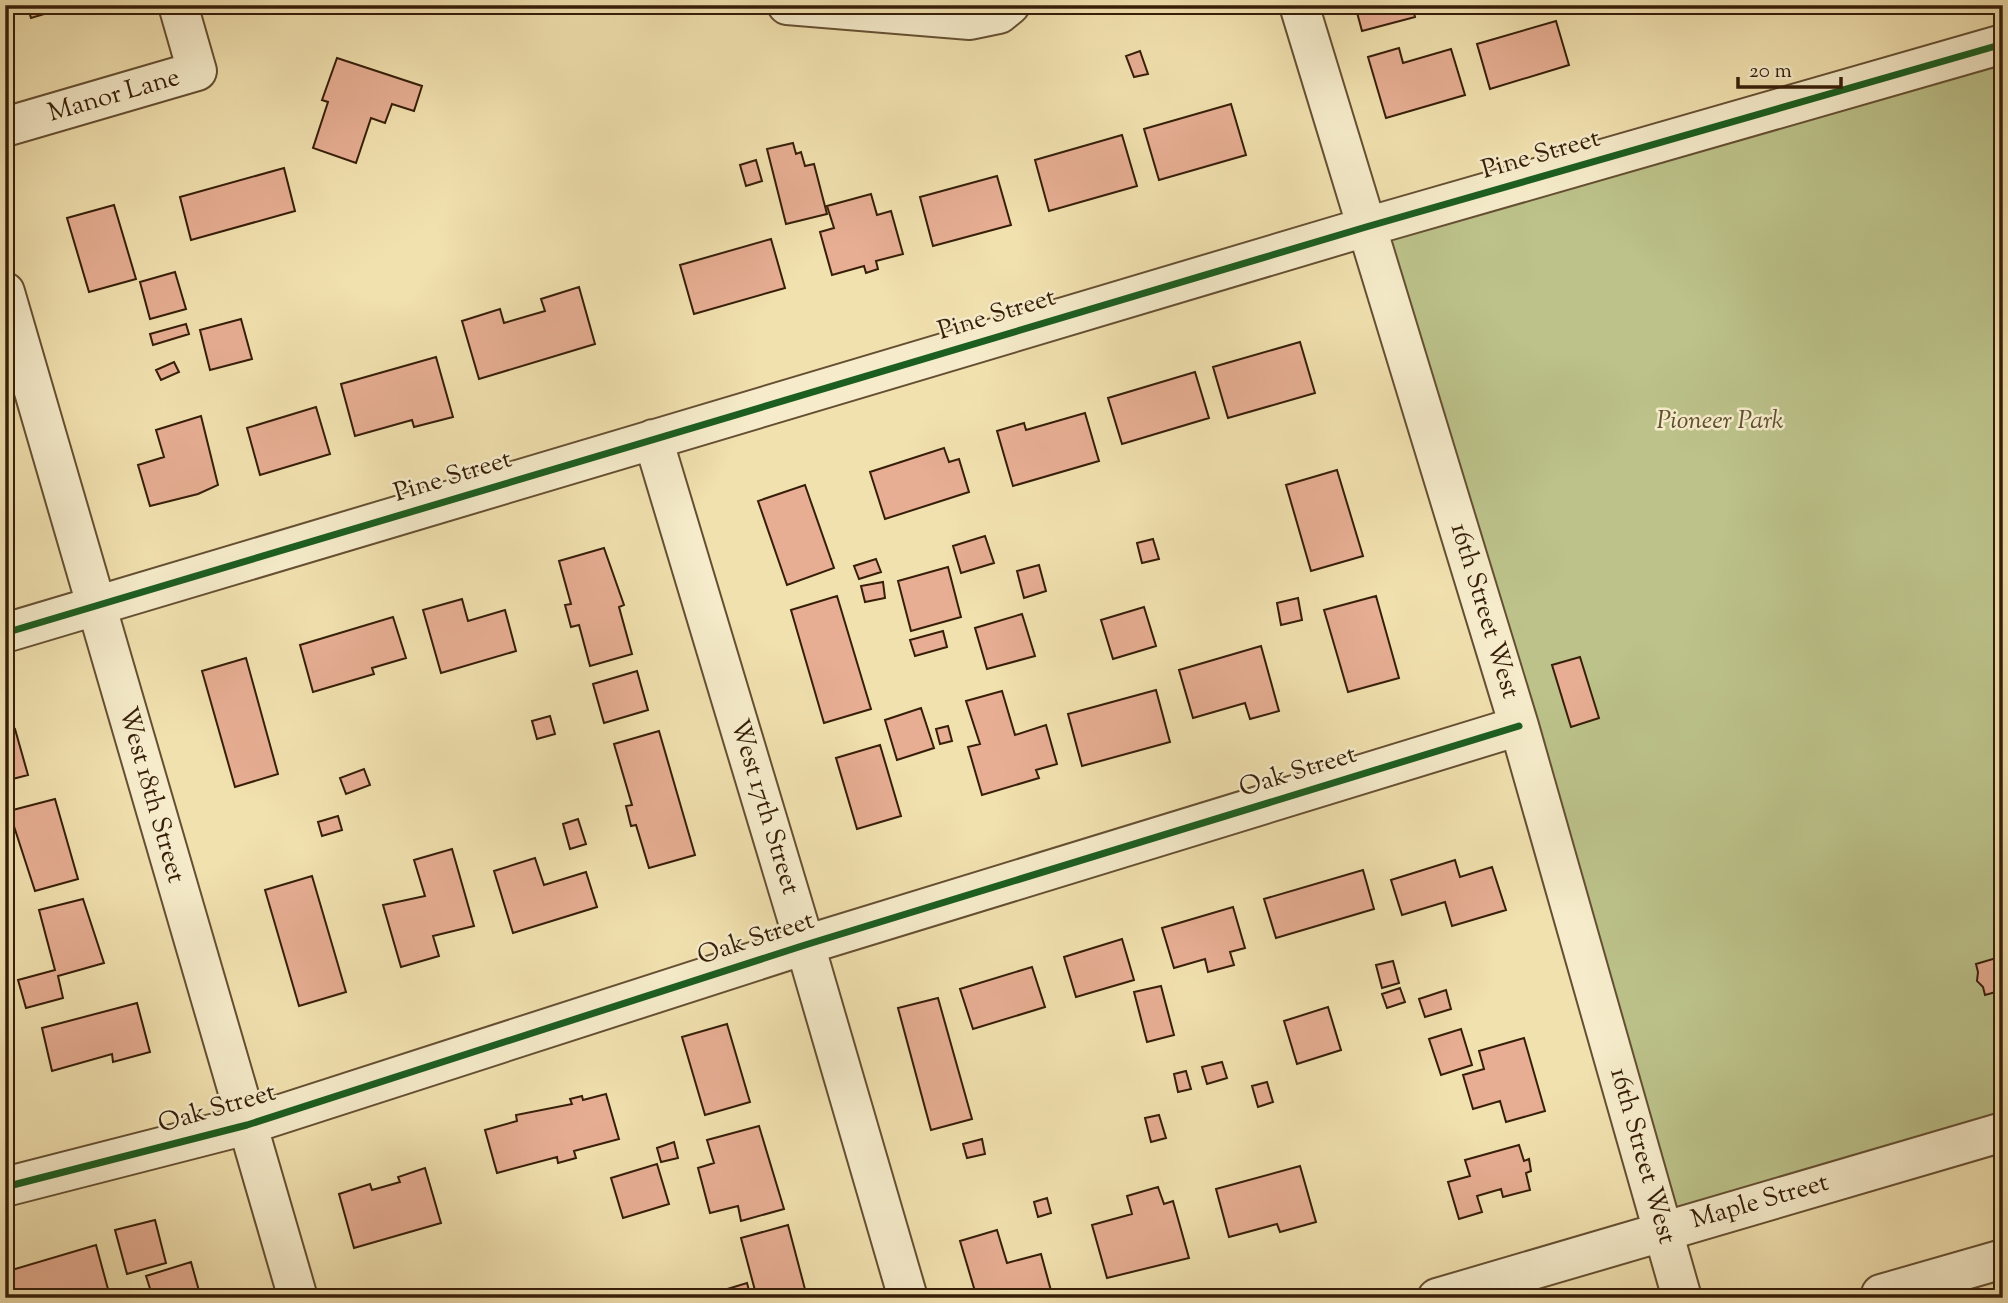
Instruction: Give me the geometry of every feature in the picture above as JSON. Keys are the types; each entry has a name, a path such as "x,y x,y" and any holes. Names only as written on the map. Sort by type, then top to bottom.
{"street":[{"name":"Manor Lane","path":"5,127 197,71 178,5"},
{"path":"787,5 970,20 999,14 1010,5"},
{"name":"16th Street West","path":"1300,7 1519,726 1682,1298"},
{"name":"Pine Street","path":"5,633 1366,227 2003,44"},
{"name":"West 18th Street","path":"5,292 298,1298"},
{"name":"West 17th Street","path":"653,439 806,945 908,1298"},
{"name":"Oak Street","path":"5,1187 247,1125 806,945 1519,726"},
{"name":"Maple Street","path":"1437,1298 2003,1132"},
{"path":"1881,1294 2003,1259"}],"green space":[{"name":"Pioneer Park","path":"2003,44 2003,1132 1663,1230 1366,227"}],"building":[{"path":"27,5 74,5 31,18"},
{"path":"1355,5 1412,5 1415,17 1362,31"},
{"path":"1556,21 1569,65 1490,89 1477,44"},
{"path":"1399,48 1403,63 1451,49 1465,95 1386,118 1368,57"},
{"path":"1140,51 1148,74 1134,77 1126,56"},
{"path":"337,58 422,86 414,111 392,104 385,123 371,118 356,163 313,148 328,102 322,100"},
{"path":"1231,104 1246,155 1159,180 1144,129"},
{"path":"1122,135 1137,186 1049,211 1035,160"},
{"path":"793,143 796,154 801,152 805,166 814,164 827,214 786,224 767,149"},
{"path":"756,160 762,181 746,186 740,165"},
{"path":"284,168 295,211 191,240 180,197"},
{"path":"997,176 1011,225 933,246 920,197"},
{"path":"871,194 877,215 891,211 903,254 876,261 878,269 866,273 864,266 832,275 820,232 834,228 827,206"},
{"path":"114,205 136,279 89,292 67,218"},
{"path":"771,239 785,288 694,314 680,265"},
{"path":"175,272 186,309 150,319 140,282"},
{"path":"579,287 595,344 479,379 462,321 500,309 504,323 545,311 541,299"},
{"path":"241,319 252,359 210,370 200,330"},
{"path":"186,324 189,334 153,345 150,334"},
{"path":"1300,342 1315,393 1228,418 1213,367"},
{"path":"436,357 453,417 414,427 412,420 355,436 341,384"},
{"path":"174,362 179,372 161,380 156,370"},
{"path":"1195,372 1209,418 1122,444 1108,398"},
{"path":"316,407 330,454 260,475 247,428"},
{"path":"1085,413 1099,461 1013,486 997,431 1024,423 1026,430"},
{"path":"201,416 218,485 198,494 150,506 138,465 164,457 156,430"},
{"path":"944,448 949,462 959,459 969,492 885,519 870,472"},
{"path":"1337,470 1363,556 1311,571 1286,485"},
{"path":"805,485 834,568 787,585 758,501"},
{"path":"985,536 994,563 961,573 953,546"},
{"path":"1153,539 1159,559 1142,563 1137,543"},
{"path":"604,548 624,605 619,607 632,654 590,666 579,625 571,627 565,605 571,604 559,561"},
{"path":"876,559 881,572 859,579 854,566"},
{"path":"1039,565 1046,591 1024,598 1017,571"},
{"path":"948,567 961,617 911,631 898,581"},
{"path":"883,582 885,598 865,602 861,586"},
{"path":"837,596 871,709 824,723 791,610"},
{"path":"1376,596 1399,678 1348,692 1324,610"},
{"path":"1298,598 1302,620 1281,625 1277,603"},
{"path":"462,599 468,621 505,610 516,651 441,673 423,610"},
{"path":"1144,607 1156,646 1113,659 1101,620"},
{"path":"1022,614 1035,656 987,669 975,628"},
{"path":"393,617 406,658 372,668 374,674 313,692 300,645"},
{"path":"943,631 947,647 915,656 910,640"},
{"path":"1261,646 1279,711 1250,719 1245,703 1193,718 1179,670"},
{"path":"1580,657 1599,718 1571,727 1552,665"},
{"path":"246,658 278,774 235,787 202,671"},
{"path":"637,671 648,710 604,723 593,684"},
{"path":"1156,690 1170,742 1082,766 1068,714"},
{"path":"1002,691 1015,735 1046,725 1057,764 1036,770 1039,778 982,795 968,747 980,744 966,701"},
{"path":"921,708 934,748 897,760 885,720"},
{"path":"550,716 555,734 537,739 532,721"},
{"path":"948,726 952,741 940,744 936,729"},
{"path":"15,729 28,775 5,781 5,732"},
{"path":"659,731 695,855 649,868 636,825 631,826 626,806 632,805 614,744"},
{"path":"880,745 901,816 857,829 836,758"},
{"path":"364,769 370,785 346,794 340,778"},
{"path":"55,799 78,879 35,891 9,811"},
{"path":"338,816 342,830 322,836 318,822"},
{"path":"578,819 586,844 570,849 563,824"},
{"path":"452,849 474,926 433,936 439,956 401,967 383,905 425,896 414,860"},
{"path":"535,858 544,885 586,872 597,907 513,933 494,871"},
{"path":"1455,860 1460,877 1492,867 1506,910 1452,926 1445,902 1402,915 1391,880"},
{"path":"1363,870 1374,909 1276,938 1264,899"},
{"path":"312,876 346,992 299,1006 265,890"},
{"path":"83,899 104,963 58,976 63,998 26,1008 18,980 55,970 39,910"},
{"path":"1233,907 1245,948 1230,952 1234,965 1208,972 1205,959 1174,968 1162,928"},
{"path":"1122,939 1134,980 1076,997 1064,957"},
{"path":"2003,956 2003,990 1985,995 1983,987 1977,981 1976,964"},
{"path":"1393,961 1399,983 1382,988 1376,965"},
{"path":"1032,967 1045,1007 973,1029 960,989"},
{"path":"1161,986 1174,1035 1147,1042 1134,992"},
{"path":"1400,988 1405,1002 1387,1008 1382,994"},
{"path":"1446,990 1451,1009 1425,1017 1419,999"},
{"path":"938,998 972,1119 931,1130 898,1008"},
{"path":"137,1003 150,1052 113,1062 112,1054 52,1071 42,1028"},
{"path":"1328,1007 1341,1050 1297,1064 1284,1021"},
{"path":"727,1024 750,1102 705,1115 682,1037"},
{"path":"1461,1029 1472,1065 1441,1075 1429,1039"},
{"path":"1524,1038 1545,1111 1506,1122 1500,1101 1473,1109 1463,1075 1484,1069 1479,1051"},
{"path":"1222,1062 1227,1078 1207,1084 1202,1067"},
{"path":"1186,1071 1191,1089 1178,1092 1174,1074"},
{"path":"1267,1082 1273,1102 1258,1107 1252,1086"},
{"path":"606,1094 619,1139 574,1151 576,1158 558,1163 557,1157 497,1173 485,1130 517,1121 516,1115 572,1104 570,1099 582,1096 583,1100"},
{"path":"1159,1115 1166,1138 1151,1142 1145,1118"},
{"path":"759,1126 784,1209 741,1221 738,1206 710,1213 698,1168 714,1163 707,1140"},
{"path":"982,1139 985,1154 967,1158 963,1144"},
{"path":"674,1142 678,1158 661,1162 657,1148"},
{"path":"1519,1145 1524,1161 1529,1159 1531,1171 1526,1173 1530,1190 1503,1197 1501,1189 1477,1196 1482,1212 1459,1219 1448,1182 1470,1176 1465,1160"},
{"path":"657,1164 669,1204 623,1218 611,1178"},
{"path":"1300,1166 1316,1222 1280,1232 1277,1224 1229,1237 1216,1189"},
{"path":"425,1168 441,1223 354,1248 339,1194 370,1184 372,1190 400,1182 398,1177"},
{"path":"1158,1187 1164,1204 1173,1201 1189,1258 1107,1278 1092,1225 1132,1214 1127,1196"},
{"path":"1047,1198 1051,1213 1038,1217 1034,1202"},
{"path":"155,1220 166,1263 127,1274 115,1230"},
{"path":"788,1225 806,1293 787,1298 757,1298 741,1238"},
{"path":"997,1230 1007,1263 1041,1254 1053,1298 977,1298 960,1241"},
{"path":"96,1245 108,1289 78,1298 10,1298 5,1272"},
{"path":"191,1262 201,1298 153,1298 146,1276"},
{"path":"747,1283 751,1298 704,1298 704,1296"}],"cycle path":[{"path":"5,633 1366,227 2003,44"},
{"path":"5,1187 247,1125 805,945 1519,726"}]}
